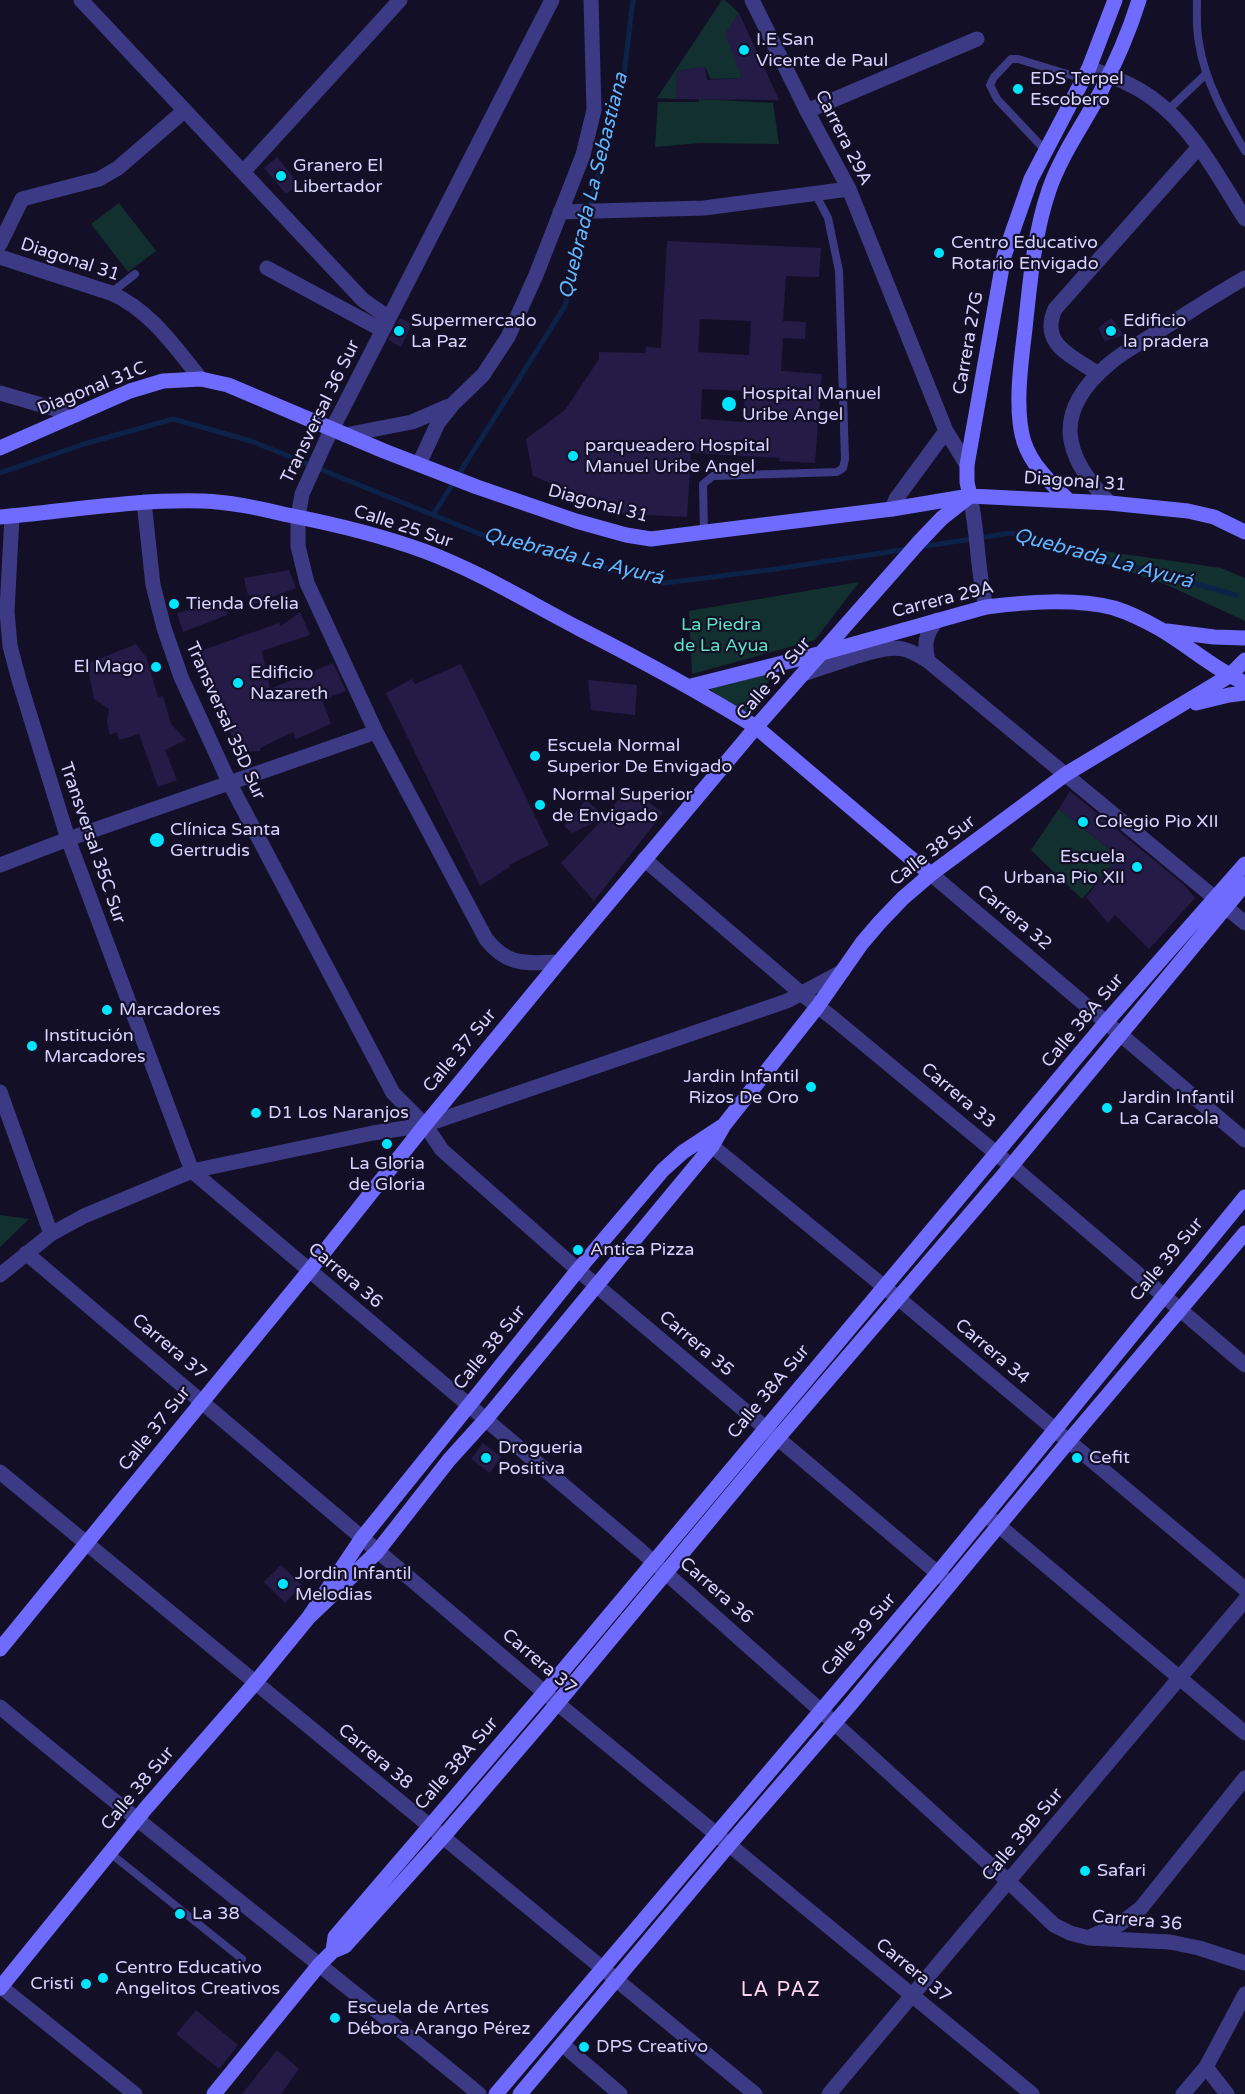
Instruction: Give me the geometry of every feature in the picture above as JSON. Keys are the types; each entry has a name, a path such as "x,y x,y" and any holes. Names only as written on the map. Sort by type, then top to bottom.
{"main road":[{"name":"Carrera 27G","path":"970,496 967,465 1004,256 1031,179 1089,68 1115,0"},
{"path":"1068,501 1046,478 1033,459 1024,442 1020,418 1023,346 1038,231 1050,189 1064,158 1109,75 1139,0"},
{"name":"Diagonal 31","path":"201,379 228,385 447,476 576,521 626,535 651,538 704,532 892,509 970,496 1110,503 1188,511 1214,517 1245,532"},
{"name":"Diagonal 31C","path":"0,448 130,391 163,381 201,379"},
{"name":"Calle 37 Sur","path":"0,1649 309,1271 425,1125 644,860 920,541 942,518 970,496"},
{"name":"Calle 25 Sur","path":"6,517 144,502 205,501 250,507 378,536 426,552 472,572 691,686 756,728"},
{"name":"Carrera 29A","path":"691,686 822,654 986,607 1058,603 1089,604 1137,617 1245,684"},
{"path":"1161,630 1194,636 1245,638"},
{"path":"1229,676 1245,660"},
{"name":"Calle 38 Sur","path":"309,1617 377,1552 449,1460 486,1419 595,1284 712,1146 724,1125 818,1006 880,922 903,897 1066,774 1229,676"},
{"path":"1167,712 1213,698 1245,693"},
{"name":"Carrera 32","path":"756,728 932,874"},
{"name":"Calle 38A Sur","path":"214,2094 319,1965 333,1951 345,1946 442,1838 777,1439 1012,1166 1122,1034 1221,902 1245,864"},
{"name":"Calle 38A Sur","path":"333,1951 335,1937 545,1692 764,1428 1107,1022 1221,902 1245,884"},
{"name":"Calle 38 Sur","path":"0,1987 136,1820 309,1617 362,1538 578,1270 663,1170 683,1152 724,1125"},
{"name":"Calle 39 Sur","path":"496,2094 937,1574 1245,1197"},
{"name":"Calle 39 Sur","path":"520,2094 834,1724 1179,1308 1245,1233"}],"street":[{"path":"81,0 184,111 244,171 385,324"},
{"path":"244,171 400,0"},
{"name":"Transversal 36 Sur","path":"552,0 385,324 339,432 318,458 302,494 298,517 298,546 308,583 376,732 486,939 504,957 516,961 559,962"},
{"path":"422,465 438,423 453,404 483,375 508,337 536,275 584,155 594,110 591,0"},
{"name":"Carrera 29A","path":"752,0 849,189 946,431 967,465"},
{"path":"807,111 977,39"},
{"path":"1089,68 1130,84 1167,111 1199,147 1245,219"},
{"path":"0,244 22,199 99,179 118,168 184,111"},
{"path":"1098,374 1059,347 1053,339 1050,321 1055,309 1199,147"},
{"path":"560,212 704,208 849,189"},
{"name":"Diagonal 31","path":"0,257 128,300 146,314 175,345 201,379"},
{"path":"267,268 356,316 385,324"},
{"path":"1110,503 1085,476 1076,460 1070,437 1072,414 1079,395 1098,374 1125,352 1242,278"},
{"path":"356,316 363,309 363,300"},
{"path":"0,393 76,415"},
{"path":"339,432 412,422 453,404"},
{"path":"892,509 896,499 946,431"},
{"name":"Carrera 27G","path":"970,496 986,607"},
{"name":"Transversal 35D Sur","path":"144,502 153,585 164,628 181,676 230,784 393,1093 425,1125"},
{"name":"Transversal 35C Sur","path":"6,517 7,612 10,646 19,680 68,839 192,1171"},
{"path":"928,661 924,647 929,629 937,620"},
{"path":"803,674 884,649 902,648 912,651 928,661 1245,922"},
{"path":"0,865 68,839 376,732"},
{"name":"Carrera 33","path":"644,860 802,994 1012,1166 1245,1365"},
{"name":"Carrera 32","path":"932,874 1245,1140"},
{"path":"0,1275 51,1234 84,1216 192,1171 373,1133 425,1125 802,994 843,971"},
{"path":"0,1092 51,1234"},
{"name":"Carrera 35","path":"425,1125 442,1150 578,1270 950,1584"},
{"name":"Carrera 34","path":"712,1146 1245,1589"},
{"name":"Carrera 36","path":"192,1171 469,1404 665,1573 820,1710 1054,1925 1070,1933 1089,1938 1170,1942 1245,1963"},
{"name":"Carrera 37","path":"26,1253 557,1703 1032,2094"},
{"name":"Carrera 38","path":"0,1472 754,2094"},
{"path":"985,1514 1245,1733"},
{"name":"Calle 39B Sur","path":"829,2094 1245,1600"},
{"path":"0,1707 136,1820 347,1985 480,2094"},
{"path":"1089,1938 1120,1924 1141,1908 1245,1778"},
{"path":"0,1987 135,2094"},
{"path":"1183,2094 1206,2067 1245,1994"},
{"path":"562,2044 620,2094"},
{"path":"1206,2067 1227,2094"}],"lane":[{"path":"1197,0 1198,41 1206,74 1226,118 1245,151"},
{"path":"1045,150 997,99 990,85 994,77 1011,59 1018,59 1077,77 1089,68"},
{"path":"1167,111 1206,74"},
{"path":"704,532 703,484 713,476 837,472 843,468 845,459 839,271 828,218 815,193"},
{"path":"111,293 135,274"},
{"path":"110,1852 242,1959"}],"green space":[{"path":"722,0 725,0 739,13 727,31 742,78 711,79 705,67 677,71 676,99 657,98"},
{"path":"699,99 773,103 779,144 700,143 655,147 658,102 699,102"},
{"path":"119,203 156,251 128,272 91,224"},
{"path":"1046,543 1221,568 1245,578 1245,621 1165,584"},
{"name":"La Piedra de La Ayua","path":"859,582 815,640 692,674 689,611"},
{"path":"780,666 743,715 705,685"},
{"path":"1059,809 1119,857 1082,899 1031,850"},
{"path":"0,1215 29,1219 0,1247"}],"building":[{"name":"I.E San Vicente de Paul","path":"739,13 779,100 676,99 677,71 705,67 707,80 742,78 725,34"},
{"name":"Granero El Libertador","path":"277,157 299,184 286,194 264,168"},
{"path":"667,241 821,248 819,277 786,276 783,321 806,322 805,339 783,338 781,371 822,374 815,463 779,461 780,458 691,453 687,517 625,514 533,476 526,439 565,410 599,359 599,352 645,353 646,347 661,348","holes":["700,319 751,321 749,355 698,352","702,389 745,391 743,422 701,419"]},
{"name":"Supermercado La Paz","path":"400,318 412,324 401,347 388,340"},
{"name":"Edificio la pradera","path":"1111,318 1124,335 1105,341 1098,328"},
{"path":"289,570 296,588 254,604 247,592 244,578"},
{"path":"225,601 227,615 183,632 177,613"},
{"path":"300,612 310,635 262,651 270,689 333,663 346,691 322,700 331,724 296,739 293,732 260,748 261,751 240,752 192,654 279,623 281,626"},
{"path":"136,644 146,657 158,697 163,696 171,724 186,740 165,750 177,780 158,787 139,734 119,740 117,732 110,735 107,722 109,709 94,699 87,664"},
{"path":"461,664 549,845 509,865 510,867 480,886 386,693 412,679 415,684"},
{"path":"588,680 637,685 635,715 591,710"},
{"path":"629,787 663,813 594,901 561,863 605,817 572,833 564,826 586,800 606,817"},
{"name":"Escuela Urbana Pio XII","path":"1070,791 1183,884 1195,898 1149,949 1115,915 1108,923 1086,897 1119,857 1059,809"},
{"name":"Drogueria Positiva","path":"483,1443 501,1457 490,1473 471,1459"},
{"name":"Jordin Infantil Melodias","path":"281,1565 302,1585 285,1603 264,1582"},
{"path":"196,2010 238,2045 219,2069 176,2034"},
{"path":"277,2050 299,2069 281,2094 242,2094"}],"waterway":[{"name":"Quebrada La Sebastiana","path":"433,515 565,306 624,74 633,0"},
{"name":"Quebrada La Ayurá","path":"0,473 84,444 173,419 251,441 485,536 665,583 908,549"},
{"name":"Quebrada La Ayurá","path":"920,547 1011,533 1236,595"}],"place":[{"name":"I.E San Vicente de Paul","path":"744,50"},
{"name":"EDS Terpel Escobero","path":"1018,89"},
{"name":"Granero El Libertador","path":"281,176"},
{"name":"Centro Educativo Rotario Envigado","path":"939,253"},
{"name":"Supermercado La Paz","path":"399,331"},
{"name":"Edificio la pradera","path":"1111,331"},
{"name":"Hospital Manuel Uribe Angel","path":"729,404"},
{"name":"parqueadero Hospital Manuel Uribe Angel","path":"573,456"},
{"name":"Tienda Ofelia","path":"174,604"},
{"name":"El Mago","path":"156,667"},
{"name":"Edificio Nazareth","path":"238,683"},
{"name":"Escuela Normal Superior De Envigado","path":"535,756"},
{"name":"Normal Superior de Envigado","path":"540,805"},
{"name":"Colegio Pio XII","path":"1083,822"},
{"name":"Clínica Santa Gertrudis","path":"157,840"},
{"name":"Escuela Urbana Pio XII","path":"1137,867"},
{"name":"Marcadores","path":"107,1010"},
{"name":"Institución Marcadores","path":"32,1046"},
{"name":"Jardin Infantil Rizos De Oro","path":"811,1087"},
{"name":"Jardin Infantil La Caracola","path":"1107,1108"},
{"name":"D1 Los Naranjos","path":"256,1113"},
{"name":"La Gloria de Gloria","path":"387,1144"},
{"name":"Antica Pizza","path":"578,1250"},
{"name":"Drogueria Positiva","path":"486,1458"},
{"name":"Cefit","path":"1077,1458"},
{"name":"Jordin Infantil Melodias","path":"283,1584"},
{"name":"Safari","path":"1085,1871"},
{"name":"La 38","path":"180,1914"},
{"name":"Centro Educativo Angelitos Creativos","path":"103,1978"},
{"name":"Cristi","path":"86,1984"},
{"name":"Escuela de Artes Débora Arango Pérez","path":"335,2018"},
{"name":"DPS Creativo","path":"584,2047"}],"district":[{"name":"LA PAZ","path":"781,1991"}]}
